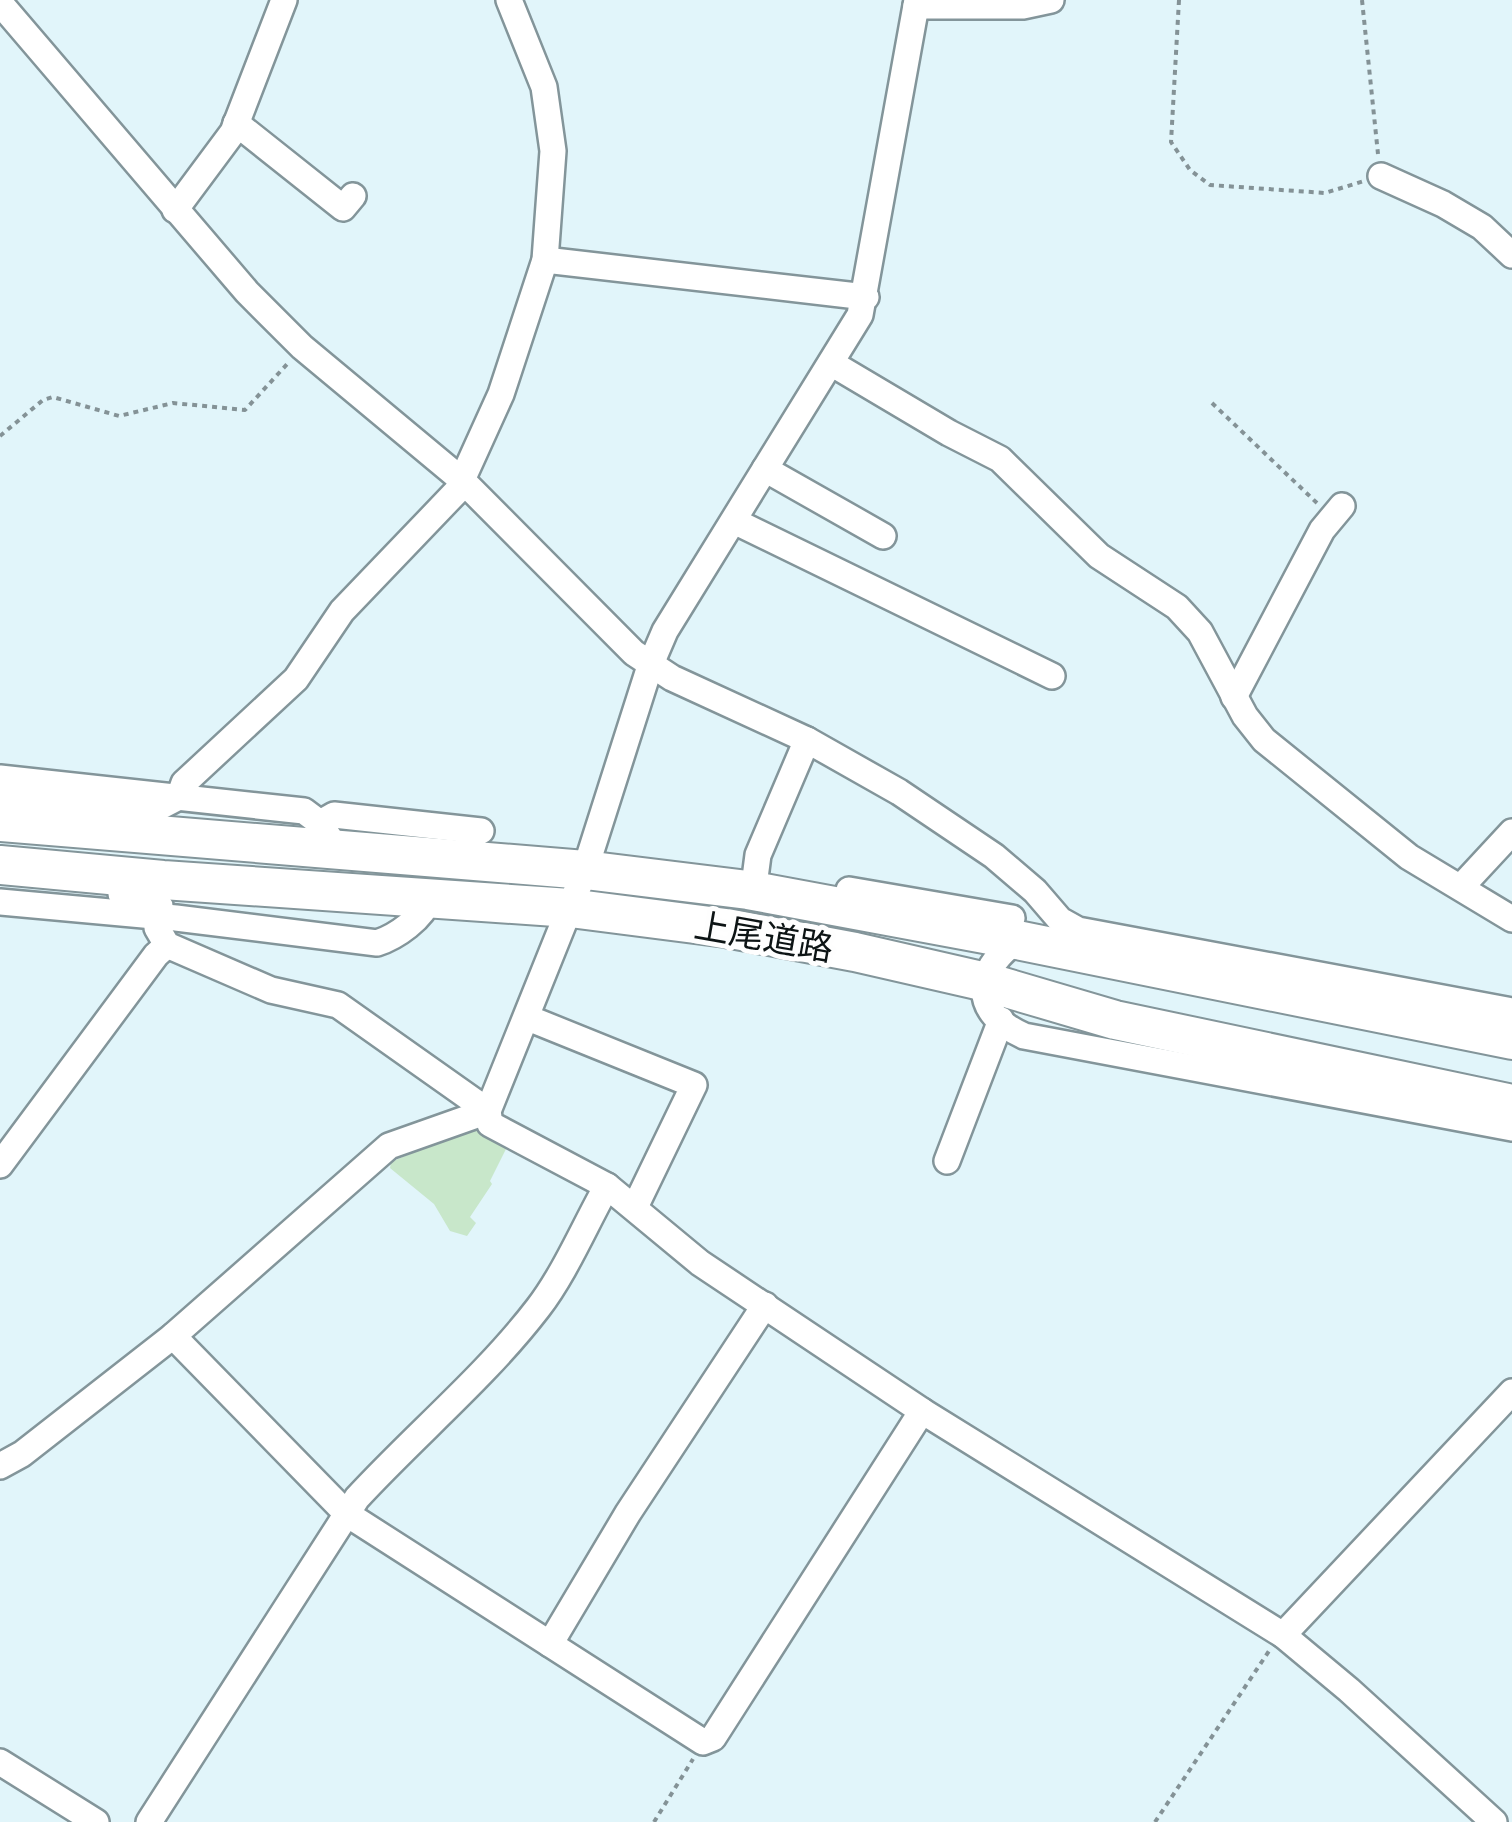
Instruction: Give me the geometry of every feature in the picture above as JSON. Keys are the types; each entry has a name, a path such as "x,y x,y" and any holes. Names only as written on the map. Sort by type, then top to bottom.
{"highway":[{"name":"上尾道路","path":"3,802 328,836 585,870 751,884 1014,929 1512,1040"},
{"name":"上尾道路","path":"0,865 570,908 726,928 855,952 983,982 1115,1020 1512,1104"}],"street":[{"path":"175,210 236,123 284,0"},
{"path":"179,797 184,783 296,679 342,611 457,491 501,394 545,260 552,186 551,122 544,86 509,0"},
{"path":"1051,0 1024,6 916,3 860,315 666,631 650,666 585,870 488,1111 490,1124 607,1186 700,1263 922,1410 1283,1635 1350,1690 1494,1822"},
{"path":"0,4 175,210 302,348 462,481 650,666 807,740 898,792 994,856 1035,891 1060,920 1078,930 1512,1011"},
{"path":"236,123 343,208 353,196"},
{"path":"1381,176 1482,227 1512,256"},
{"path":"545,260 866,297"},
{"path":"831,362 1000,459 1099,556 1177,607 1200,632 1234,697 1264,740 1409,857 1512,920"},
{"path":"766,470 883,536"},
{"path":"1234,697 1322,530 1337,512"},
{"path":"734,520 1052,676"},
{"path":"751,884 758,856 807,740"},
{"path":"3,802 135,812 152,811 179,797 304,811 328,836"},
{"path":"328,836 334,815 480,831"},
{"path":"1461,887 1512,832"},
{"path":"0,876 153,898 160,906 157,928 167,946 271,990 338,1006 488,1111"},
{"path":"0,902 159,916 377,943 423,912 429,899"},
{"path":"1014,929 983,982 982,995 1001,1020 1024,1036 1512,1128"},
{"path":"0,1165 156,955 167,946"},
{"path":"528,1018 694,1085 635,1207"},
{"path":"947,1161 1001,1020"},
{"path":"0,1466 22,1454 173,1336 388,1146 488,1111"},
{"path":"148,1822 357,1498 444,1412 540,1306 607,1186"},
{"path":"550,1644 628,1513 765,1305"},
{"path":"173,1336 348,1514 703,1742 713,1738 922,1410"},
{"path":"1283,1635 1512,1392"},
{"path":"0,1762 96,1822"}],"path":[{"path":"1179,0 1172,142 1190,170 1210,185 1325,193 1381,176 1362,0"},
{"path":"0,436 42,400 53,398 119,416 173,403 246,410 302,348"},
{"path":"1212,403 1337,512"},
{"path":"1155,1822 1283,1635"},
{"path":"654,1822 703,1742"}],"green space":[{"path":"471,1128 508,1145 492,1184 470,1217 476,1223 467,1236 450,1231 434,1204 390,1168 391,1162"}]}
